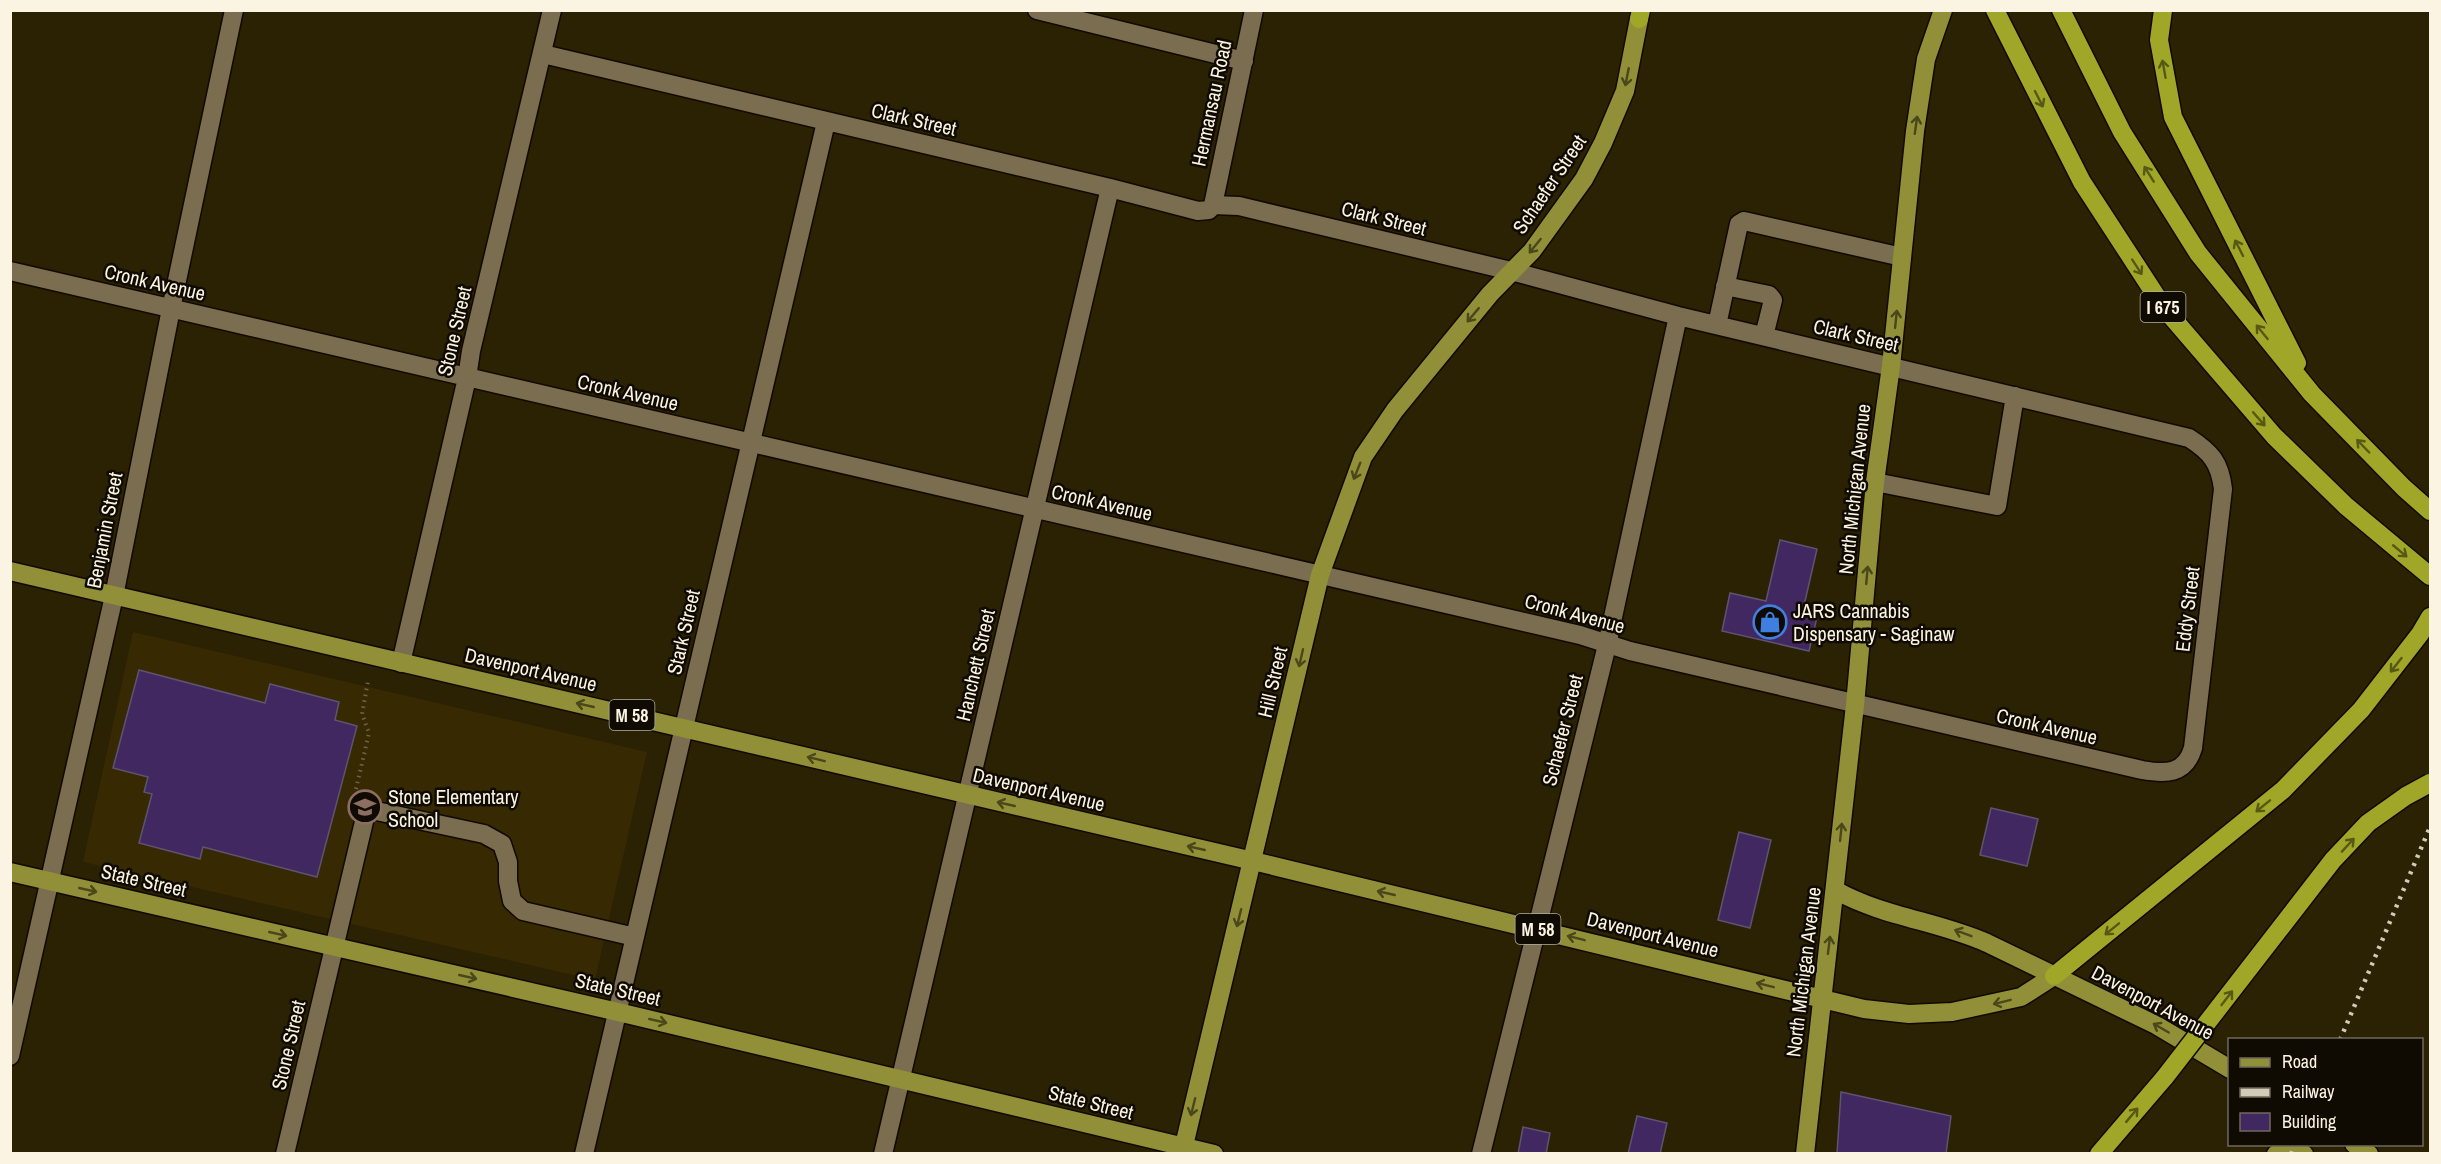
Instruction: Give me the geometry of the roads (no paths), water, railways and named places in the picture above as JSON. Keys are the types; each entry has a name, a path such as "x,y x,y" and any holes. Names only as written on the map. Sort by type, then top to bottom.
{"highway":[{"name":"I 675","path":"1995,10 2082,182 2164,308 2274,436 2369,525 2430,576"},
{"path":"2163,10 2159,40 2173,117 2312,394"},
{"path":"2064,17 2122,132 2198,253 2312,394 2404,488 2430,511"},
{"path":"2054,976 2283,790 2361,710 2420,634 2430,617"},
{"path":"2100,1154 2165,1077 2333,860 2368,823 2406,796 2430,783"}],"main road":[{"name":"North Michigan Avenue","path":"1805,1154 1855,705 1875,482 1891,366 1926,58 1943,10"},
{"name":"Schaefer Street","path":"1512,272 1558,216 1584,179 1604,143 1624,91 1640,13"},
{"name":"Hill Street","path":"1183,1150 1320,575 1363,457 1395,410 1512,272"},
{"name":"Davenport Avenue","path":"10,571 1253,861 1863,1009 1909,1014 1952,1012 2021,997 2054,976"},
{"name":"State Street","path":"10,872 901,1079 1183,1150 1214,1154"},
{"name":"Davenport Avenue","path":"1835,890 1857,903 1881,911 1959,931 2156,1024 2228,1068"},
{"path":"2276,1154 2304,1154"}],"street":[{"name":"Benjamin Street","path":"10,1056 114,596 234,10"},
{"name":"Stone Street","path":"401,663 467,378 471,351 552,10"},
{"path":"1037,10 1244,61"},
{"name":"Hermansau Road","path":"1213,205 1254,10"},
{"name":"Clark Street","path":"543,54 1203,212 1209,210 1213,205 1239,206 1512,272 1717,325 2189,438 2211,455"},
{"name":"Stark Street","path":"584,1154 826,122"},
{"name":"Hanchett Street","path":"883,1154 1110,188"},
{"path":"1717,325 1739,224 1744,221 1902,257"},
{"name":"Cronk Avenue","path":"10,271 1580,635 1607,645 1855,705 2142,770 2165,774 2181,767"},
{"path":"1725,286 1769,295 1773,300 1764,336"},
{"name":"Schaefer Street","path":"1481,1154 1607,645 1678,315"},
{"path":"1875,482 1997,506 2014,396"},
{"name":"Eddy Street","path":"2181,767 2190,760 2193,748 2223,489 2221,471 2211,455"},
{"name":"Stone Street","path":"285,1154 367,809 484,834 502,844 508,862 508,881 512,901 523,911 635,937"}],"railway":[{"path":"2341,1038 2430,827"},
{"path":"2291,1154 2294,1146"}],"place":[{"name":"JARS Cannabis Dispensary - Saginaw","path":"1770,622"},
{"name":"Stone Elementary School","path":"365,807"}]}
